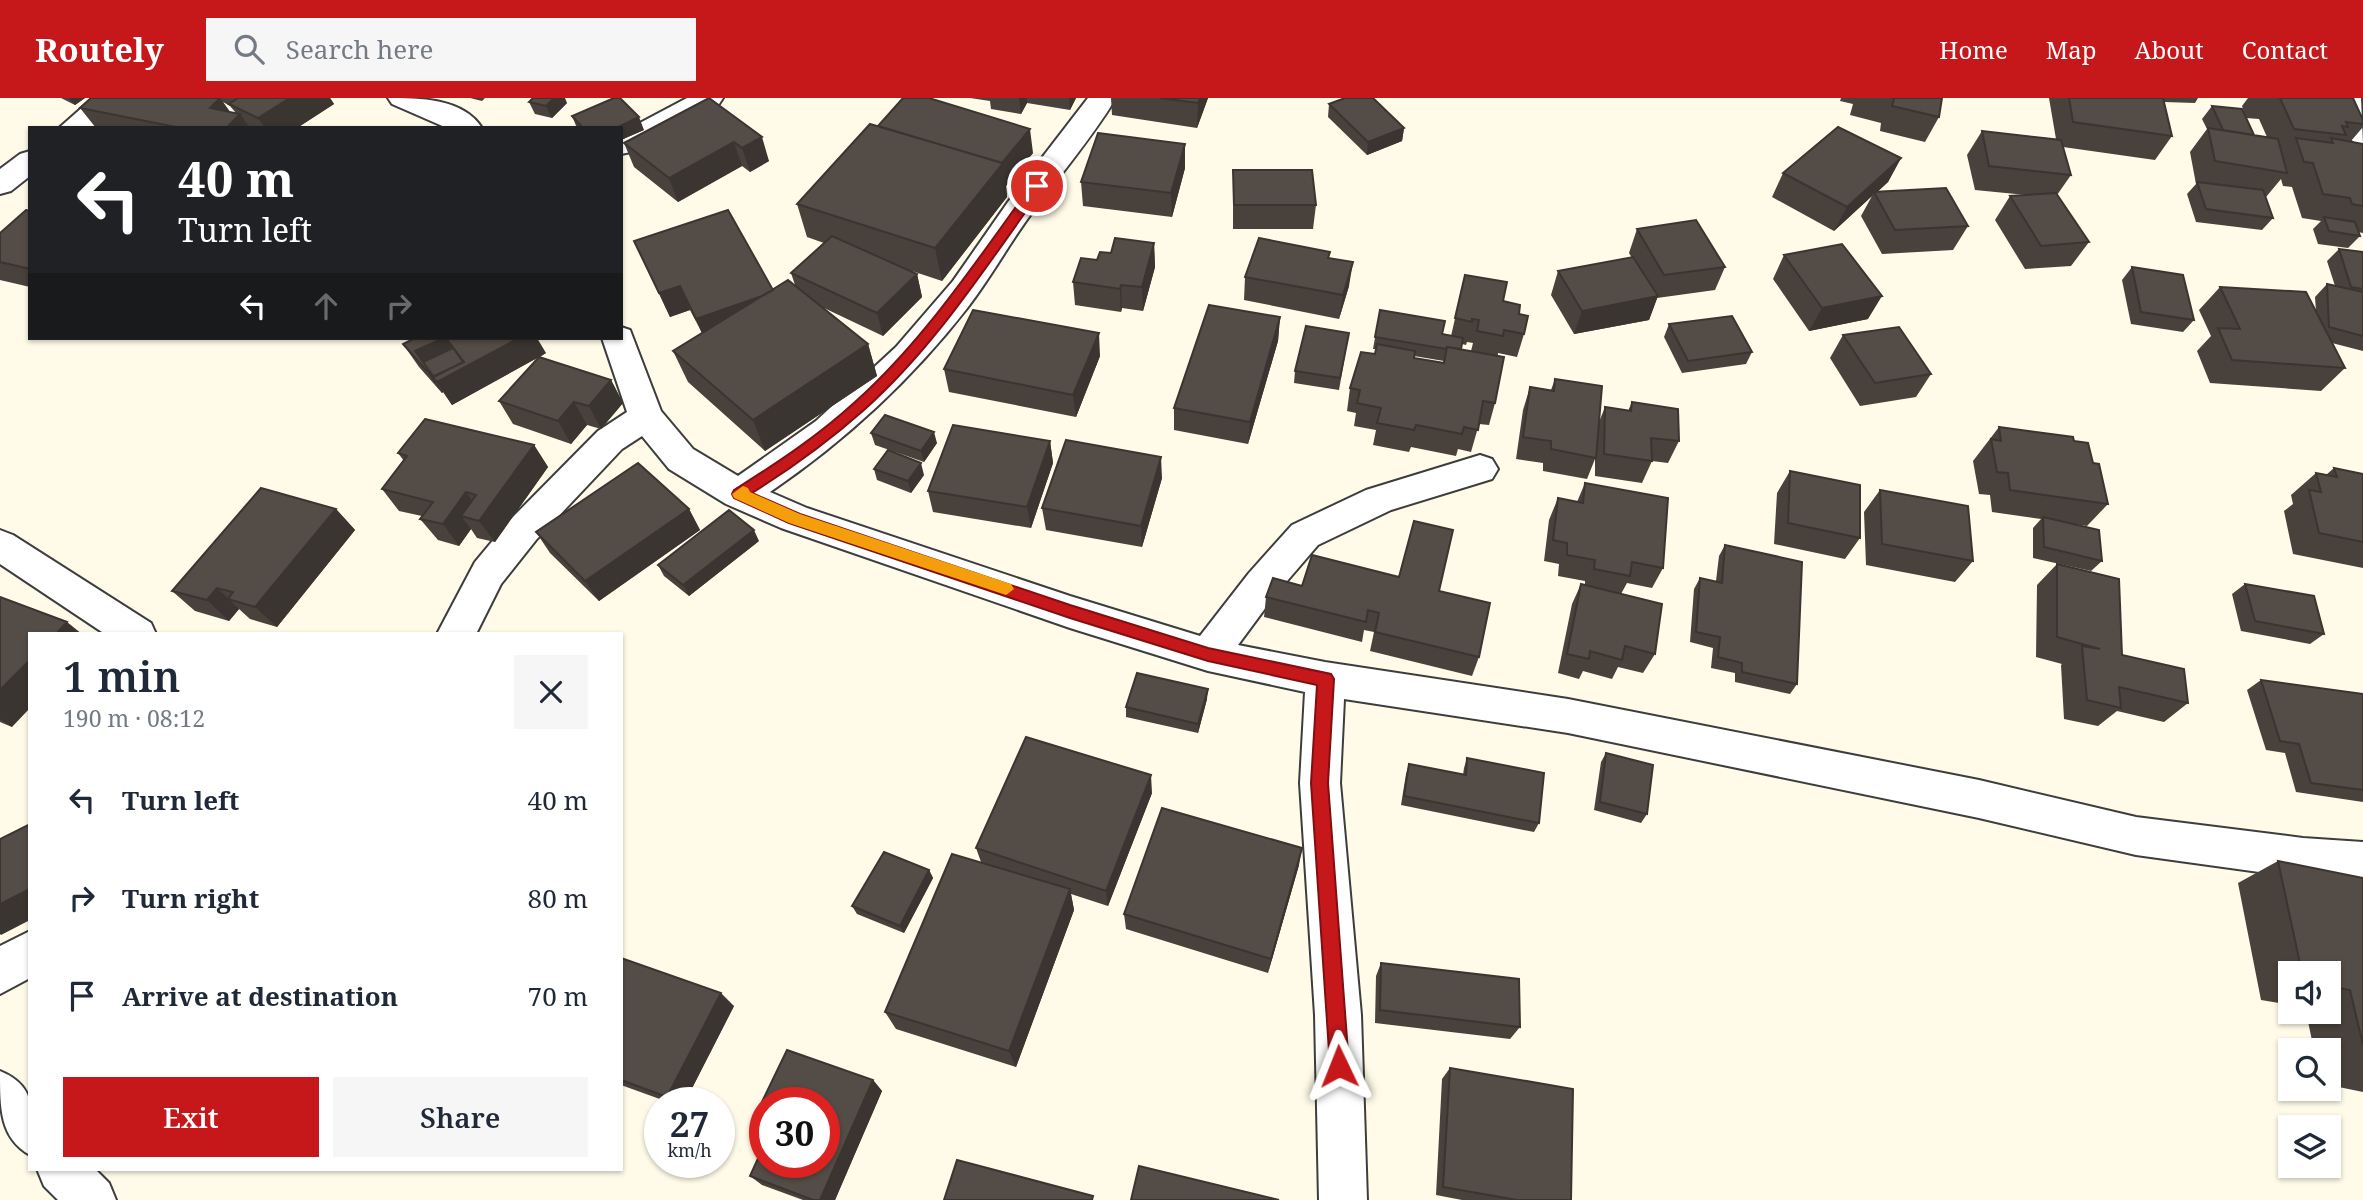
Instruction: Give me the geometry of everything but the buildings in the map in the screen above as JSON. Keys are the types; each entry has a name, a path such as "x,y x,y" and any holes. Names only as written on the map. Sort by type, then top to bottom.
{"street":[{"path":"76,126 111,98"},
{"path":"402,98 445,114 465,126"},
{"path":"623,144 709,98"},
{"path":"739,494 791,461 860,405 914,349 957,299 1020,208 1088,121 1101,98"},
{"path":"2347,98 2363,135"},
{"path":"0,184 28,163"},
{"path":"619,340 646,417 681,459 739,494 794,518 1070,612 1208,654 1325,679 1568,716 1952,793 2136,836 2303,858 2363,862"},
{"path":"457,632 488,573 523,530 610,440 646,417"},
{"path":"1208,654 1262,584 1305,535 1379,500 1480,469"},
{"path":"0,545 134,632"},
{"path":"1325,679 1320,783 1338,1015 1343,1200"},
{"path":"0,972 28,953"},
{"path":"0,1094 28,1129"},
{"path":"63,1171 92,1200"}],"slow traffic":[{"path":"743,492 739,494 794,518 1006,589"}],"route":[{"path":"1037,186 957,299 860,405 791,461 739,494 794,518 948,568 1070,612 1208,654 1325,679 1320,783 1338,1015 1339,1066"}]}
